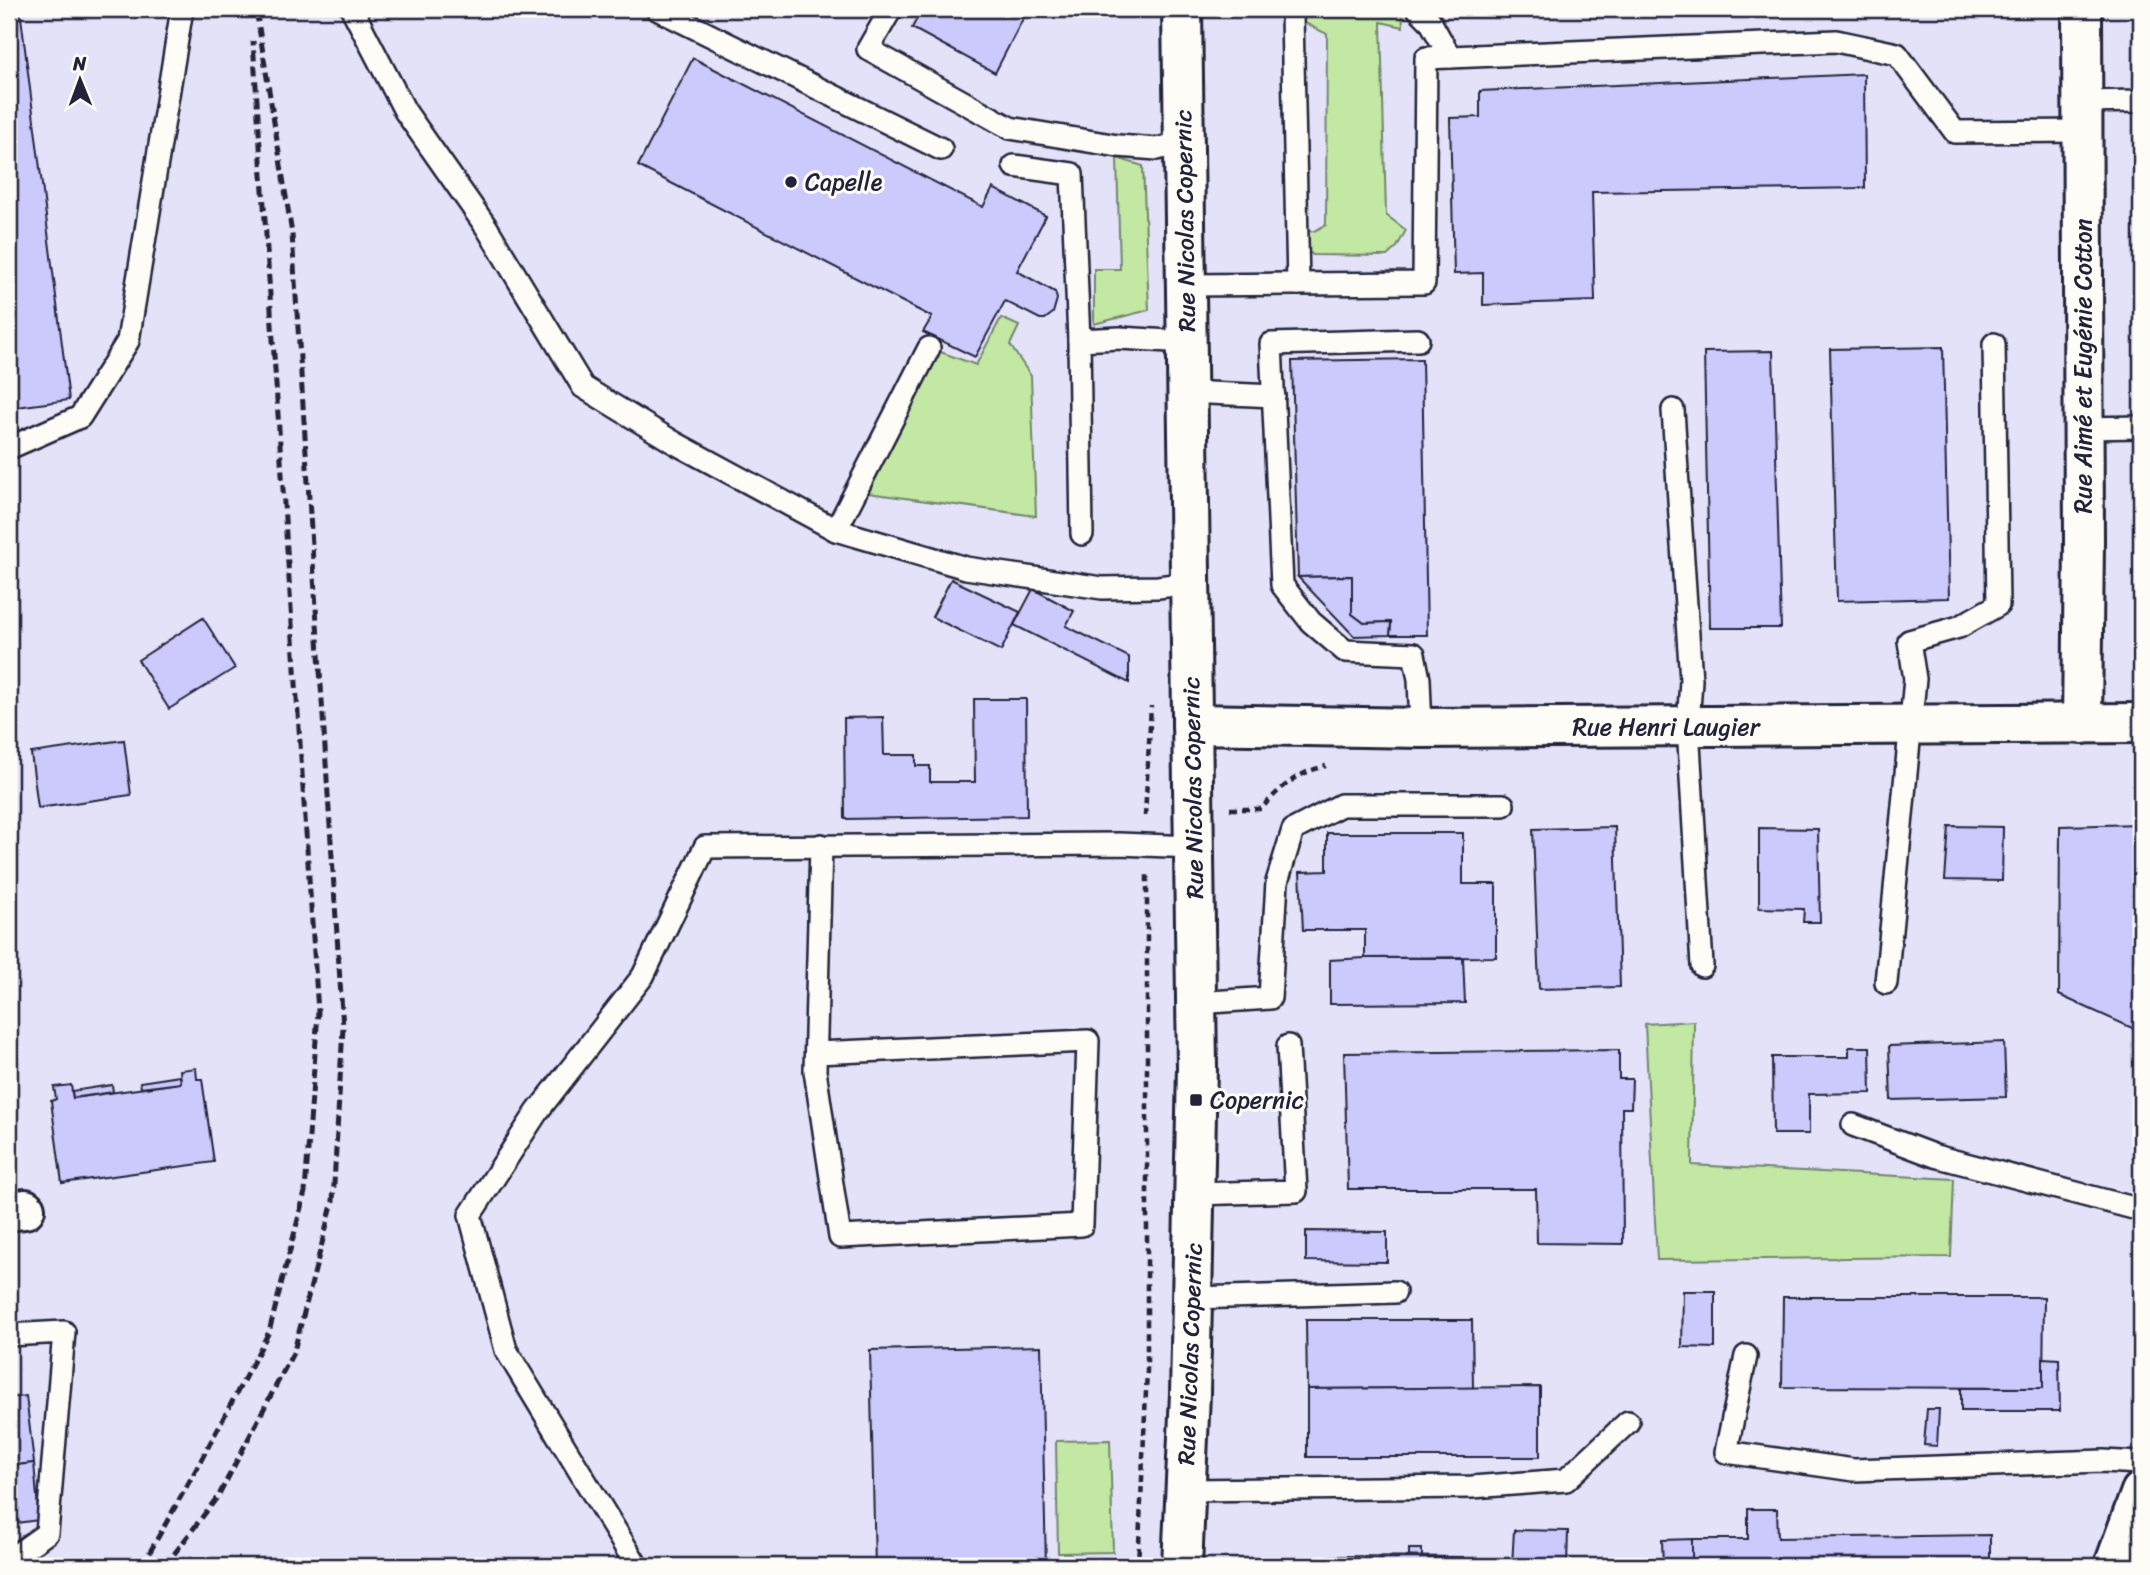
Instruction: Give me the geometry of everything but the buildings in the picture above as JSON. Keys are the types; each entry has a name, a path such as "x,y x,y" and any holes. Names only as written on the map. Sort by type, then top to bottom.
{"street":[{"name":"Rue Nicolas Copernic","path":"1182,9 1197,1068 1182,1566"},
{"name":"Rue Aimé et Eugénie Cotton","path":"2082,9 2082,724"},
{"name":"Rue Henri Laugier","path":"1192,724 1421,728 2141,723"},
{"path":"2114,1566 2141,1492"}],"lane":[{"path":"9,448 80,417 128,341 182,9"},
{"path":"352,9 405,111 487,228 583,387 676,443 836,530 966,568 1102,588 1190,583"},
{"path":"657,9 942,149"},
{"path":"891,9 868,49 1010,128 1118,146 1157,149 1184,142"},
{"path":"1296,9 1292,16 1298,284"},
{"path":"1418,9 1430,21 1450,57"},
{"path":"1186,285 1424,283 1426,58 1836,41 1897,54 1955,132 2082,116 2141,101"},
{"path":"1014,166 1072,174 1079,340 1082,534"},
{"path":"1079,340 1120,338 1186,342"},
{"path":"1418,340 1271,344 1282,585 1311,622 1345,650 1414,654 1419,679 1421,728"},
{"path":"1886,983 1915,680 1909,641 1959,627 1998,605 1994,344"},
{"path":"836,530 929,348"},
{"path":"1187,392 1274,396"},
{"path":"1673,410 1691,680 1688,726 1702,966"},
{"path":"2083,428 2141,427"},
{"path":"1196,1003 1270,998 1277,882 1293,830 1341,805 1503,805"},
{"path":"816,1054 1088,1041 1082,1225 840,1237 815,1071 821,845"},
{"path":"636,1566 506,1350 470,1215 537,1112 643,976 705,847 1194,847"},
{"path":"1194,1194 1296,1191 1289,1046"},
{"path":"1853,1125 1935,1156 2141,1210"},
{"path":"1192,1298 1395,1292"},
{"path":"9,1335 64,1332 47,1533 9,1560"},
{"path":"1746,1356 1726,1452 1854,1470 2103,1461 2141,1463"},
{"path":"1186,1490 1472,1487 1566,1480 1628,1422"}],"path":[{"path":"1138,1566 1147,1370 1145,812 1152,693"}],"shaded area":[{"path":"9,9 2141,9 2141,1566 9,1566"}],"green space":[{"path":"1307,9 1402,10 1403,27 1381,22 1386,215 1406,230 1397,247 1387,256 1313,255 1305,249 1305,232 1326,225 1327,34 1299,20"},
{"path":"1117,158 1143,166 1149,310 1094,324 1094,269 1120,269"},
{"path":"1001,318 1019,326 1010,345 1031,376 1036,516 868,493 938,351 976,365"},
{"path":"1694,1021 1692,1165 1954,1179 1951,1257 1657,1260 1645,1024"},
{"path":"1110,1440 1113,1552 1058,1553 1056,1441"},
{"path":"1107,1558 1107,1566 1053,1566 1053,1559"}],"railway":[{"path":"165,1566 219,1495 294,1351 333,1201 343,1028 292,234 256,9"},
{"path":"142,1566 269,1332 305,1192 318,1012 253,41"}],"place":[{"name":"Capelle","path":"791,182"},
{"name":"Copernic","path":"1196,1100"}]}
